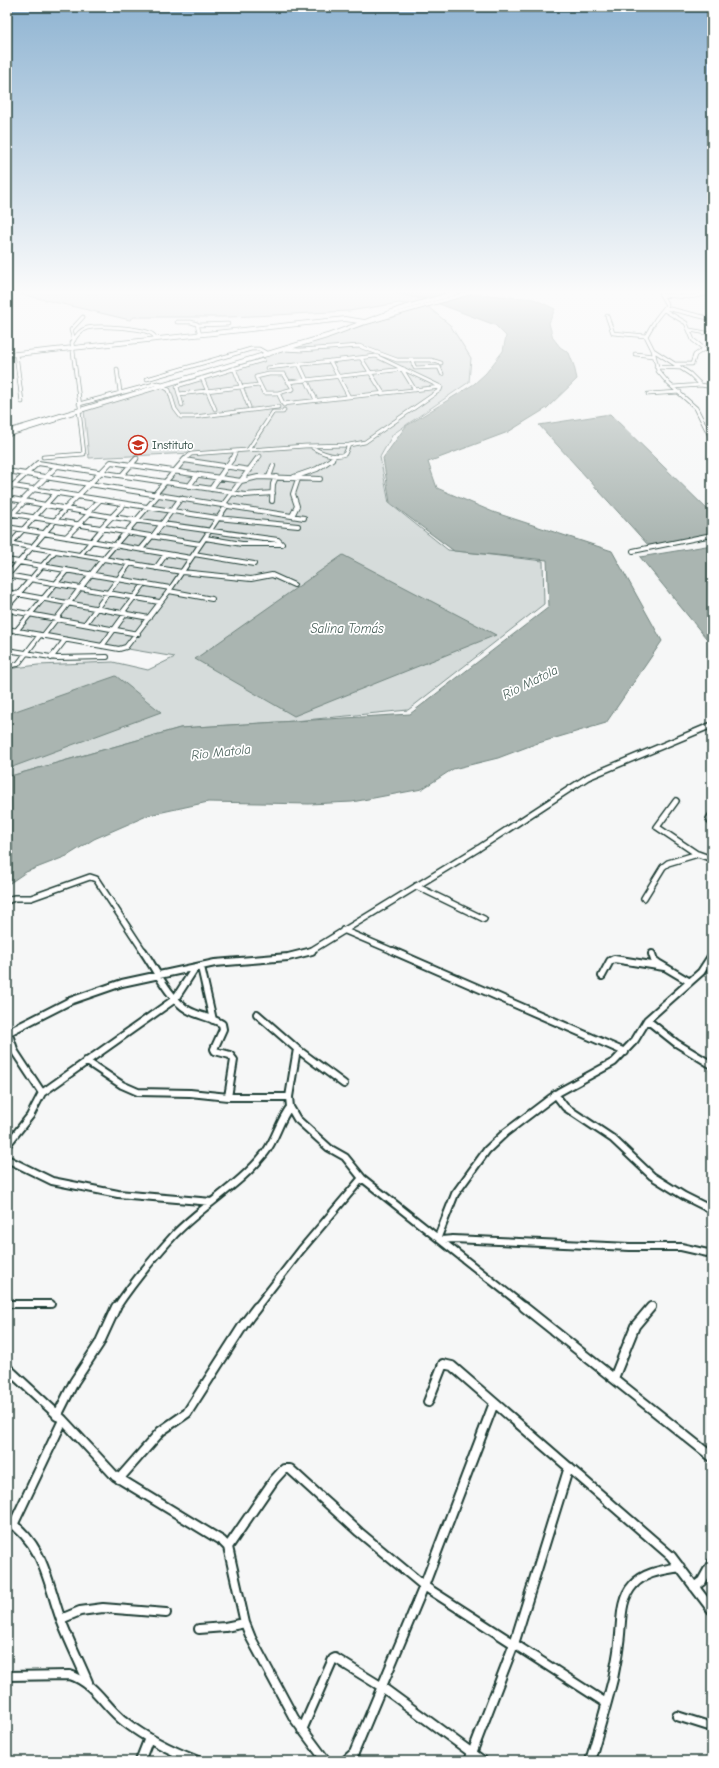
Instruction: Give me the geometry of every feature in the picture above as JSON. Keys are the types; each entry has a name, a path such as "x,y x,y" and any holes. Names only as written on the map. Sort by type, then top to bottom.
{"main road":[{"path":"7,433 195,376"},
{"path":"146,390 167,389 169,385 178,380"}],"street":[{"path":"19,376 22,402"},
{"path":"43,457 84,454 81,410 75,376"},
{"path":"117,376 120,392"},
{"path":"148,379 160,376"},
{"path":"182,405 177,387 210,376"},
{"path":"237,376 249,407"},
{"path":"262,376 256,377 264,393 278,393 293,389 285,376"},
{"path":"305,376 316,400"},
{"path":"338,376 349,397"},
{"path":"288,382 343,376"},
{"path":"373,376 383,393"},
{"path":"407,376 415,390"},
{"path":"417,376 441,387"},
{"path":"661,376 696,408 706,425 712,440"},
{"path":"692,376 701,385"},
{"path":"202,378 215,409"},
{"path":"79,404 156,383 167,389 174,415 180,418 195,419 279,408 284,405 316,400 441,387"},
{"path":"179,394 259,385"},
{"path":"673,387 701,385 712,387"},
{"path":"157,387 167,389"},
{"path":"7,666 18,664 24,654 58,619 103,559 137,520 165,482 184,460 192,454 349,445 369,440 440,390 441,387"},
{"path":"648,394 680,392"},
{"path":"248,450 272,414 284,411 288,408 284,405 278,393"},
{"path":"279,408 284,410"},
{"path":"706,425 712,425"},
{"path":"312,446 315,449 336,455 345,454 349,445"},
{"path":"211,489 228,467 236,451"},
{"path":"205,463 209,458 210,452"},
{"path":"293,478 319,467 332,460 336,455"},
{"path":"7,629 124,649 130,645 219,518 232,493 260,456"},
{"path":"122,475 137,458"},
{"path":"184,460 250,470"},
{"path":"7,576 66,508 111,462 241,481 270,477 320,479"},
{"path":"7,491 36,464 144,478 245,495 272,493"},
{"path":"7,519 57,466"},
{"path":"270,477 273,466"},
{"path":"144,478 154,468"},
{"path":"7,471 304,518"},
{"path":"189,486 198,474"},
{"path":"272,501 274,481 276,477"},
{"path":"292,516 297,506 293,494 298,478"},
{"path":"7,485 219,518 298,526"},
{"path":"9,543 56,493"},
{"path":"7,498 162,524 278,540 282,544 242,544 205,538"},
{"path":"141,549 181,498"},
{"path":"66,537 80,524 100,500"},
{"path":"80,555 112,516 124,504"},
{"path":"7,512 200,544"},
{"path":"7,527 166,554 254,564"},
{"path":"634,551 712,535"},
{"path":"9,543 182,572 244,579 270,575 280,577 294,585"},
{"path":"55,551 7,608 30,614 138,634"},
{"path":"156,568 166,554"},
{"path":"7,560 145,583 212,599"},
{"path":"85,624 130,563"},
{"path":"16,631 67,570"},
{"path":"7,576 159,602"},
{"path":"102,646 145,583"},
{"path":"7,592 149,618"},
{"path":"51,658 65,640"},
{"path":"7,650 51,658 74,659 107,657"},
{"path":"42,1093 15,1052 8,1033 49,1011 90,993 158,974 228,962 306,953 311,951 343,930 480,848 588,777 712,725"},
{"path":"676,801 657,827 698,854 712,859"},
{"path":"712,814 709,819 712,824"},
{"path":"644,898 665,864 698,854"},
{"path":"7,901 14,898 31,898 86,878 93,877 106,891 175,999 188,1010 220,1022 223,1027 214,1050 230,1055 234,1060 228,1097"},
{"path":"416,886 484,919"},
{"path":"343,930 456,977 625,1052"},
{"path":"652,954 654,960 690,982"},
{"path":"439,1238 455,1194 487,1150 505,1133 555,1094 614,1062 635,1040 646,1020 701,972 712,956"},
{"path":"602,976 610,961 614,959 664,967"},
{"path":"7,1145 30,1116 42,1093 175,999 198,967"},
{"path":"198,967 213,1020"},
{"path":"257,1014 297,1049 344,1084"},
{"path":"646,1020 676,1043 712,1065"},
{"path":"297,1049 289,1096 290,1107 297,1119 329,1148 345,1158 362,1178 712,1457"},
{"path":"86,1061 122,1085 138,1092 190,1093 228,1097 289,1096"},
{"path":"555,1094 565,1106 613,1139 652,1176 684,1196 712,1210"},
{"path":"88,1682 61,1619 41,1557 31,1539 10,1521 60,1418 74,1382 99,1344 119,1303 175,1234 231,1187 265,1153 285,1112 290,1107"},
{"path":"7,1159 52,1181 118,1194 212,1202"},
{"path":"119,1479 161,1431 168,1425 183,1419 244,1324 301,1250 362,1178"},
{"path":"439,1238 577,1245 681,1247 712,1254"},
{"path":"7,1304 51,1304"},
{"path":"614,1378 635,1326 652,1306"},
{"path":"428,1402 443,1364 452,1366 671,1556 712,1610"},
{"path":"7,1368 60,1418 107,1470 119,1479 222,1541 228,1547 245,1623 258,1651 294,1718 326,1761"},
{"path":"345,1761 354,1757 424,1586 494,1402"},
{"path":"471,1757 514,1644 569,1467"},
{"path":"228,1547 274,1480 284,1469 290,1469 359,1532 424,1586 606,1703"},
{"path":"694,1587 702,1581 712,1563"},
{"path":"590,1761 618,1652 624,1604 628,1591 639,1579 649,1573 680,1567"},
{"path":"61,1619 80,1611 103,1608 166,1613"},
{"path":"199,1629 225,1627 245,1623"},
{"path":"302,1730 333,1659 339,1658 382,1687 471,1757 483,1761"},
{"path":"7,1676 79,1676 88,1682 123,1721 165,1747 198,1761"},
{"path":"677,1716 712,1727"},
{"path":"140,1761 149,1738"}],"shaded area":[{"path":"198,376 470,376 469,382 393,434 380,457 389,503 448,550 543,561 544,604 408,710 295,721 180,728 7,777 7,669 38,665 113,662 148,670 175,657 17,630 66,570 43,565 55,552 107,559 192,453 89,458 84,410"}],"water":[{"name":"Rio Matola","path":"483,376 576,376 577,379 547,408 508,432 428,462 437,488 493,512 612,551 662,641 606,723 535,744 498,758 453,769 422,789 352,802 309,804 208,802 149,815 94,839 67,856 26,872 7,885 7,777 180,728 410,714 549,607 547,560 454,551 390,503 383,458 406,426 474,384"},
{"path":"610,414 712,514 712,534 649,546 539,425"},
{"path":"712,545 712,637 706,638 640,557"},
{"name":"Salina Tomás","path":"343,555 496,635 294,716 195,659"},
{"path":"116,676 161,712 7,769 7,714"}],"place":[{"name":"Instituto","path":"138,445"}]}
